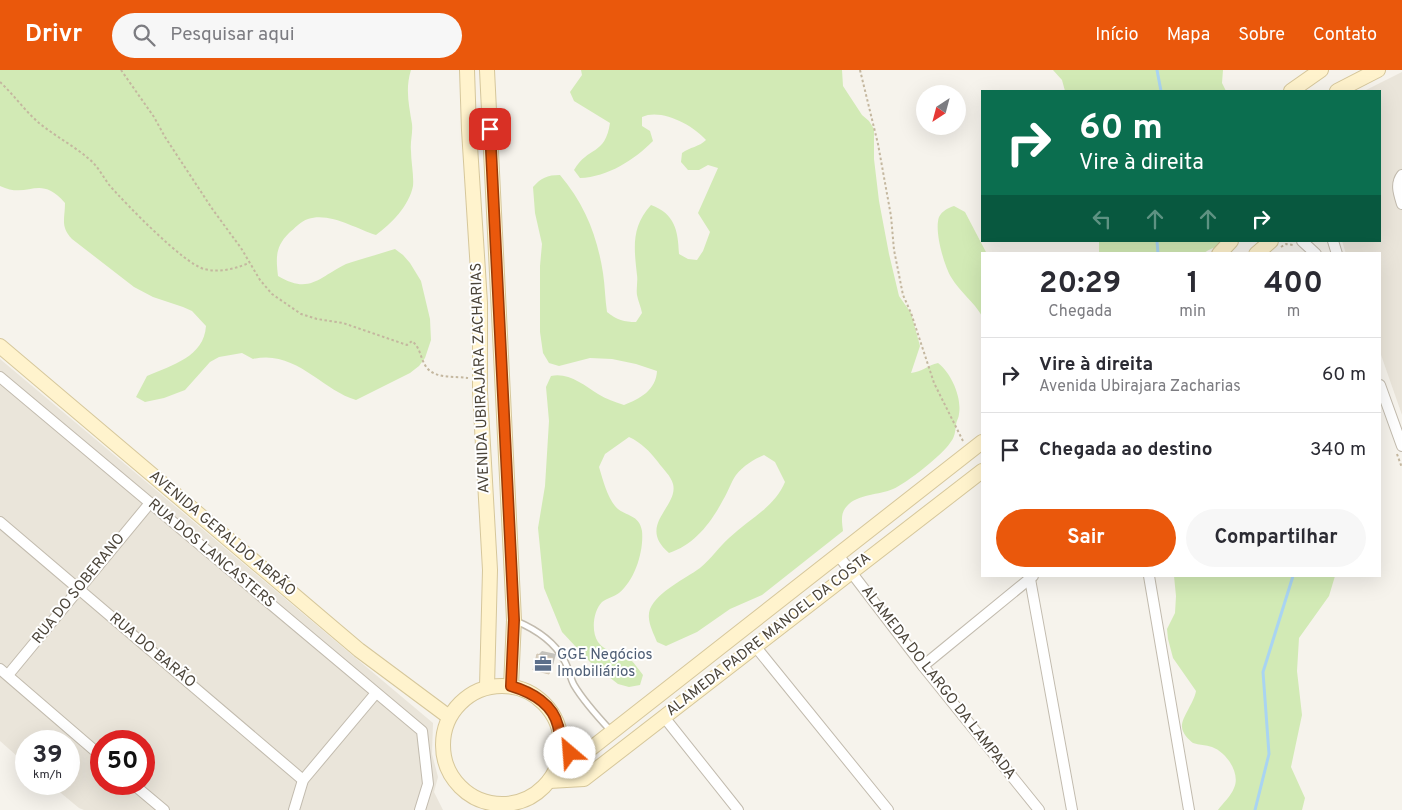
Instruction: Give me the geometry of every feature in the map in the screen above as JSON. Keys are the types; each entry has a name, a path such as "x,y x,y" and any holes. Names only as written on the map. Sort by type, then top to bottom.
{"main road":[{"name":"AVENIDA UBIRAJARA ZACHARIAS","path":"467,70 469,140 480,303 480,381 490,570 487,687"},
{"name":"AVENIDA UBIRAJARA ZACHARIAS","path":"487,70 514,620 511,686"},
{"path":"1292,90 1319,70"},
{"path":"1339,90 1378,70"},
{"path":"1221,252 1231,242"},
{"path":"1260,252 1274,245"},
{"name":"AVENIDA GERALDO ABRÃO","path":"0,346 359,650 449,717"},
{"name":"ALAMEDA PADRE MANOEL DA COSTA","path":"561,747 570,753 580,754 588,750 981,443"},
{"name":"ALAMEDA PADRE MANOEL DA COSTA","path":"549,781 584,779 981,472"},
{"path":"511,686 526,691 540,699 551,711 558,725 561,755 557,769 538,792 509,807 491,803 475,804 448,770 443,753 443,734 449,717 459,703 472,693 487,687 511,686"}],"street":[{"path":"1402,175 1399,179 1398,192 1402,204"},
{"path":"1298,243 1313,252"},
{"name":"RUA DOS LANCASTERS","path":"0,376 422,731 428,784 420,810"},
{"path":"1381,388 1402,446"},
{"name":"RUA DO SOBERANO","path":"4,672 79,589 150,502"},
{"name":"RUA DO BARÃO","path":"0,522 303,780"},
{"name":"ALAMEDA DO LARGO DA LAMPADA","path":"838,554 923,666 1040,810"},
{"path":"1149,577 1189,810"},
{"path":"923,666 1032,578 1072,810"},
{"path":"756,646 888,810"},
{"path":"4,672 90,746"},
{"path":"294,810 303,780 376,693"},
{"path":"664,717 738,810"},
{"path":"146,795 164,810"}],"lane":[{"path":"514,620 541,634 558,651 565,661 572,683 611,732"}],"path":[{"path":"121,70 154,117 164,137 203,195 272,294 301,314 317,320 343,323 408,345 412,341 417,345 427,368 453,378 463,377 480,381"},
{"path":"860,70 878,144 894,250 903,295 911,312 934,383 968,453"},
{"path":"0,82 38,122 90,160 118,194 182,256 204,269 226,271 249,262"},
{"path":"1274,245 1298,243"}],"shaded area":[{"path":"1402,72 1402,415 1381,355 1381,252 1345,252 1342,242 1381,242 1381,90 1366,90"},
{"path":"0,359 433,723 432,754 438,777 434,792 443,810 84,810 63,795 80,795 80,730 15,730 15,754 0,741"}],"green space":[{"path":"0,70 411,70 408,90 412,127 413,186 408,201 388,226 376,235 334,219 316,217 305,220 284,238 279,248 277,264 278,276 298,284 306,284 321,279 346,264 395,249 410,263 421,281 430,319 431,340 425,358 410,373 356,400 331,388 295,365 268,357 253,359 242,353 219,357 210,362 185,390 164,398 145,402 136,397 147,376 176,364 193,353 204,337 206,326 192,311 153,297 134,287 72,239 65,226 65,203 56,194 41,188 10,190 0,186"},
{"path":"581,70 842,70 843,86 862,115 874,129 874,159 879,201 889,254 899,296 911,313 920,346 911,373 938,363 951,379 959,400 959,415 952,441 924,468 893,489 851,502 842,515 843,531 762,595 730,609 697,632 666,646 657,642 650,626 649,613 654,603 665,591 700,568 729,538 768,506 785,482 775,462 764,455 753,461 736,475 718,509 701,532 686,545 669,553 660,543 657,525 673,492 671,478 648,451 629,437 605,454 599,467 606,488 615,506 638,521 642,531 642,547 630,581 619,593 602,602 599,606 595,616 594,633 601,646 631,660 643,675 640,685 629,687 618,684 590,662 562,632 544,588 538,528 545,486 549,421 546,387 551,376 564,376 576,380 604,397 624,405 636,400 650,389 656,378 657,371 612,359 590,358 559,366 549,363 543,353 540,332 542,244 535,213 533,187 545,178 560,175 569,186 589,221 597,246 603,273 607,312 621,320 636,322 642,313 637,295 635,256 635,238 640,221 651,205 665,213 674,224 678,237 679,254 688,259 697,260 703,251 710,232 698,213 718,168 708,165 699,170 688,170 681,162 682,153 706,140 685,124 667,116 650,115 642,117 642,126 650,131 653,141 646,148 629,161 610,171 580,178 574,170 579,162 604,141 608,134 610,123 574,101 570,92 582,75"},
{"path":"1053,70 1223,70 1222,83 1226,90 1065,90 1062,80"},
{"path":"954,206 965,212 986,252 981,252 981,315 951,277 945,265 938,223 939,217 945,210"},
{"path":"1099,242 1225,242 1206,252 1099,252"},
{"path":"1174,577 1335,577 1329,596 1299,638 1297,671 1302,715 1291,767 1305,798 1302,810 1218,810 1233,791 1236,782 1234,770 1222,753 1212,747 1193,743 1182,729 1183,719 1196,691 1173,658 1168,639 1167,629 1175,613"}],"building":[{"name":"GGE Negócios Imobiliários","path":"537,654 553,658 549,674 533,670"}],"waterway":[{"path":"1157,70 1161,90"},
{"path":"1157,242 1158,252"},
{"path":"1255,810 1269,754 1263,672 1293,577"}],"place":[{"name":"GGE Negócios Imobiliários","path":"543,664"}],"route":[{"path":"490,129 514,620 511,686 526,691 540,699 551,711 558,725 561,747 570,753"}]}
